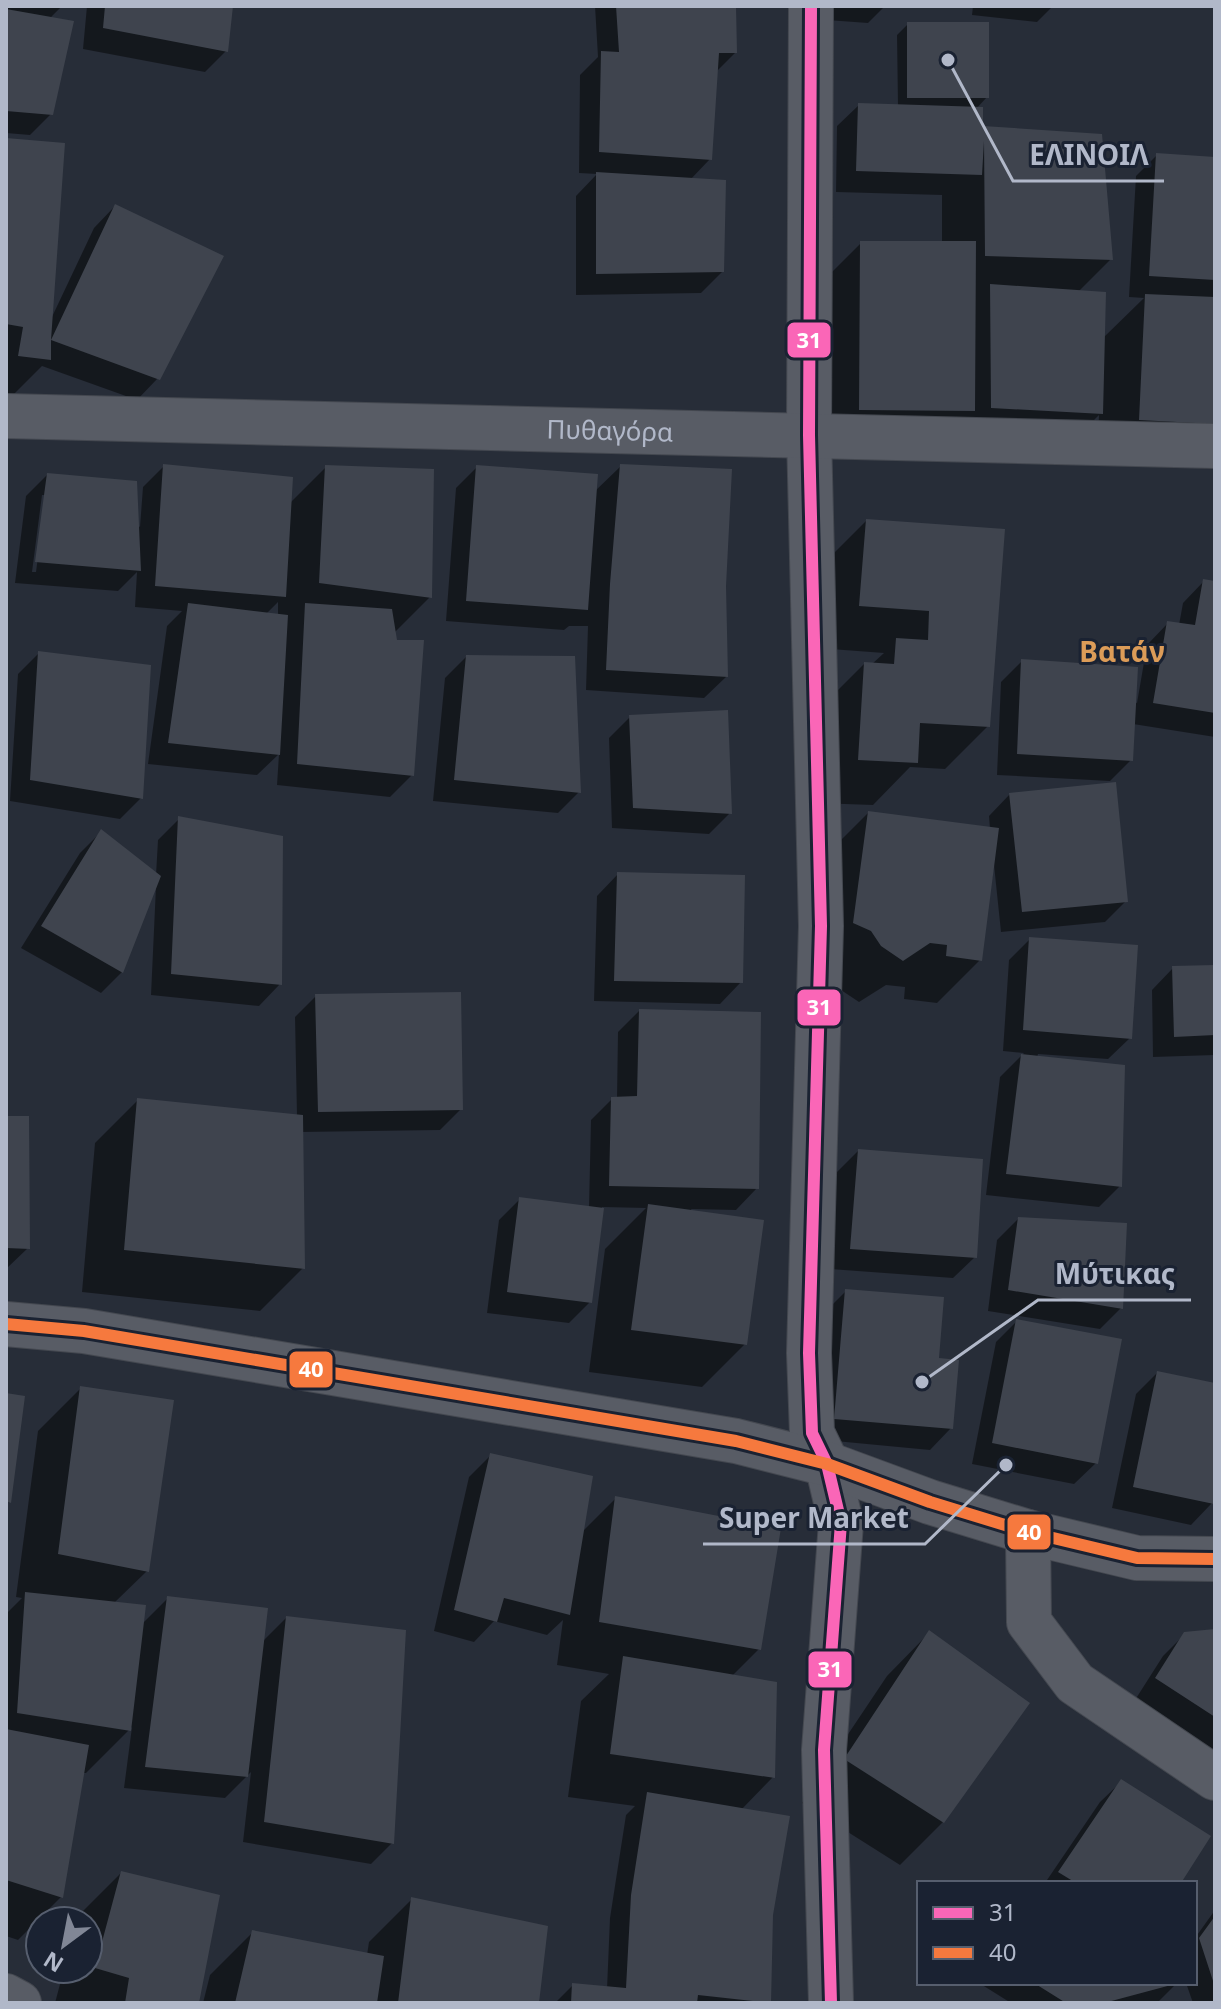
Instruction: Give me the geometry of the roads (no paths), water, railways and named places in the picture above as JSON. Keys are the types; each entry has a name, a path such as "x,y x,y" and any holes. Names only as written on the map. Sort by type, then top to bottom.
{"street":[{"path":"811,6 809,435 821,926 809,1353 812,1433 827,1464 841,1523 824,1750 831,2003"},
{"name":"Πυθαγόρα","path":"6,416 1215,446"},
{"path":"6,1324 84,1331 736,1441 827,1464 930,1502 1028,1532 1137,1558 1215,1559"},
{"path":"1028,1532 1029,1622 1075,1683 1215,1778"},
{"path":"6,1996 19,2003"}],"place":[{"name":"ΕΛΙΝΟΙΛ","path":"948,60"},
{"name":"Μύτικας","path":"922,1382"},
{"name":"Super Market","path":"1006,1465"}],"district":[{"name":"Βατάν","path":"1122,652"}]}
